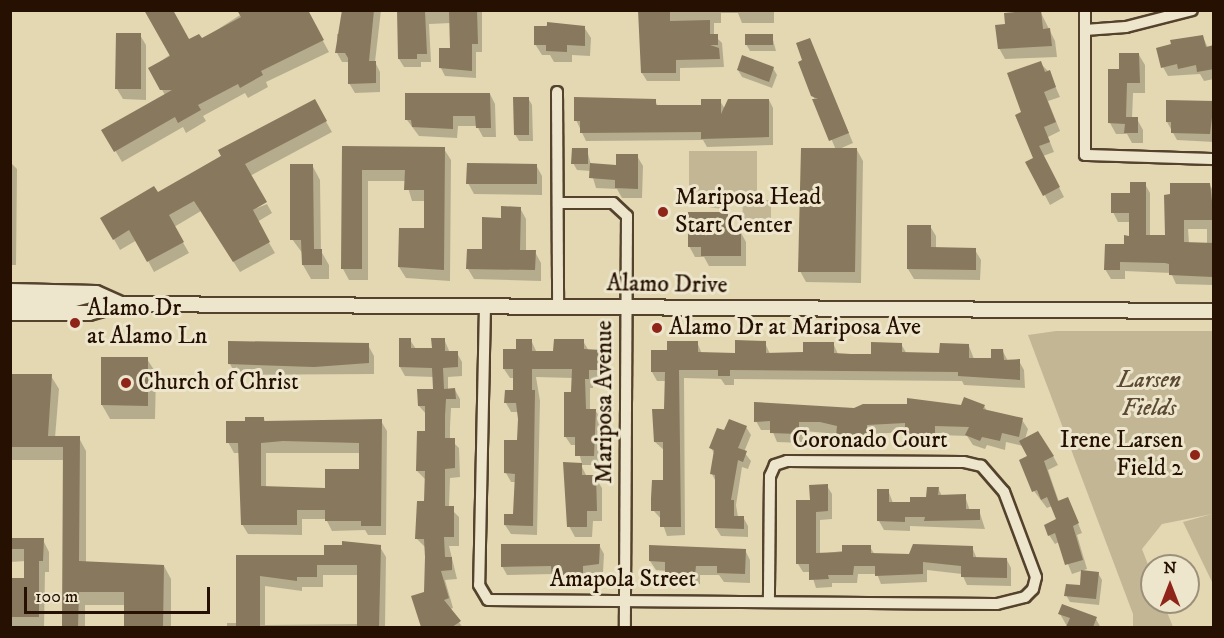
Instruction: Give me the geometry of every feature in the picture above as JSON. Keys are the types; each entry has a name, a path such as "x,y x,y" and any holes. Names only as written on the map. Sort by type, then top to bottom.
{"main road":[{"name":"Alamo Drive","path":"10,291 94,293 121,304"},
{"path":"10,302 64,302 94,293"},
{"name":"Alamo Drive","path":"10,313 89,313 121,304 1214,311"}],"street":[{"path":"1084,10 1085,155 1214,159"},
{"path":"1085,30 1126,27 1192,10"},
{"path":"557,92 558,307"},
{"name":"Mariposa Avenue","path":"558,203 613,203 627,216 624,627"},
{"name":"Amapola Street","path":"484,306 479,585 482,595 492,600 1003,603 1029,593 1035,583 1035,572"},
{"name":"Coronado Court","path":"769,601 770,476 776,465 786,461 963,462 981,466 1004,492 1035,572"}],"green space":[{"path":"689,151 757,151 757,195 728,195 728,210 689,204"},
{"path":"743,200 771,200 771,227 742,227"},
{"name":"Larsen Fields","path":"1056,331 1213,331 1213,584 1183,522 1212,514 1162,524 1142,549 1144,554 1140,554 1140,614 1168,614 1173,627 1133,627 1133,614 1028,335"}],"building":[{"path":"144,10 173,10 189,39 199,34 202,38 241,17 237,10 308,10 324,40 261,71 263,75 240,88 238,84 198,105 201,110 178,123 175,117 114,152 101,130 172,90 160,90 148,68 170,56"},
{"path":"342,10 374,10 369,61 376,61 376,83 348,84 348,58 345,53 335,53"},
{"path":"397,10 425,11 427,54 417,54 417,59 398,59"},
{"path":"449,10 477,10 478,44 472,44 472,71 439,68 439,48 450,48"},
{"path":"638,10 670,10 670,21 710,20 710,34 718,34 718,45 710,45 719,48 720,59 676,60 676,73 641,73"},
{"path":"1041,10 1043,29 1050,28 1052,46 998,49 995,25 1005,24 1004,13"},
{"path":"547,22 585,26 585,46 567,45 567,52 546,51 546,45 534,45 534,26 547,26"},
{"path":"116,33 141,33 141,89 115,89"},
{"path":"745,34 773,34 773,45 745,45"},
{"path":"1203,35 1206,47 1214,45 1214,69 1197,72 1196,65 1178,69 1177,64 1161,68 1156,48 1171,44 1170,40"},
{"path":"810,38 849,133 829,141 812,99 818,99 811,96 798,62 802,60 796,43"},
{"path":"1119,53 1139,53 1140,83 1127,83 1126,117 1138,117 1138,133 1124,133 1125,124 1108,123 1108,69 1119,69"},
{"path":"742,55 774,67 769,82 737,70"},
{"path":"1041,61 1045,72 1050,70 1056,87 1044,92 1056,122 1044,127 1050,142 1039,146 1060,187 1043,196 1025,162 1033,158 1015,115 1021,112 1007,73"},
{"path":"405,93 490,93 491,128 476,128 475,116 453,116 453,129 412,127 411,120 405,120"},
{"path":"513,97 529,97 529,135 514,135"},
{"path":"574,97 656,99 656,105 701,105 701,99 721,99 721,114 728,99 769,99 769,137 701,139 701,132 580,133 580,121 574,121"},
{"path":"315,99 327,121 245,164 267,202 253,210 270,242 233,262 194,201 169,215 184,242 147,262 129,230 113,240 100,218 154,186 158,192 221,156 218,150"},
{"path":"1166,100 1214,101 1210,134 1171,133 1171,122 1166,122"},
{"path":"342,146 445,147 444,270 398,267 399,228 424,228 424,190 404,190 405,170 362,170 362,269 341,269"},
{"path":"572,148 588,148 588,164 571,164"},
{"path":"801,148 857,148 855,272 798,272"},
{"path":"616,154 638,154 638,189 615,188 615,180 589,178 590,163 616,165"},
{"path":"467,163 537,164 537,184 466,184"},
{"path":"290,164 313,164 314,249 322,249 322,265 302,265 301,240 290,240"},
{"path":"1130,182 1146,182 1146,235 1165,235 1164,195 1170,194 1170,183 1210,183 1214,220 1184,220 1184,242 1214,243 1213,277 1169,275 1169,264 1165,263 1120,262 1120,270 1104,270 1105,244 1124,244 1124,235 1129,236 1129,213 1111,213 1111,193 1130,193"},
{"path":"501,206 521,207 520,250 536,250 535,270 466,269 467,249 482,249 482,217 501,218"},
{"path":"688,212 728,212 728,230 741,230 741,256 701,256 701,247 688,247"},
{"path":"907,225 931,225 931,247 976,248 976,270 907,269"},
{"path":"399,338 411,338 411,348 432,348 431,338 445,338 445,351 458,351 458,367 443,368 444,389 455,388 456,399 446,399 445,416 445,438 455,438 455,468 445,469 445,506 454,506 454,537 444,537 445,557 452,557 452,570 441,571 449,598 444,600 461,621 452,627 421,627 411,596 424,592 424,539 415,539 417,501 424,501 425,471 416,471 417,431 425,431 425,406 418,406 417,389 433,389 432,368 399,367"},
{"path":"516,339 532,339 532,351 553,351 554,339 584,339 584,349 601,350 600,370 589,370 589,379 585,379 586,409 596,409 594,456 575,456 575,437 564,437 564,392 571,392 572,369 532,369 532,390 535,390 533,526 504,525 504,514 513,514 515,474 504,473 504,440 517,440 518,419 516,403 504,403 505,390 513,390 513,369 503,369 503,349 516,349"},
{"path":"735,340 766,341 766,353 803,352 803,342 834,342 834,353 851,354 871,354 871,342 902,343 902,352 939,353 940,343 969,344 969,358 991,358 991,349 1003,349 1004,360 1020,359 1020,380 958,376 958,372 730,370 730,376 718,376 718,370 679,370 681,527 660,527 660,511 651,511 651,498 652,480 663,480 663,442 654,442 652,409 664,409 665,372 651,372 651,350 667,350 667,341 698,341 698,352 735,353"},
{"path":"228,341 369,343 369,363 314,367 228,364"},
{"path":"101,357 148,357 148,406 101,405"},
{"path":"10,374 52,374 48,436 80,436 79,561 164,565 163,627 124,627 124,592 79,592 78,627 62,627 63,447 10,447"},
{"path":"964,397 985,405 983,409 1023,418 1019,437 1002,433 1000,441 982,437 980,441 965,435 969,427 935,426 935,438 905,435 905,423 867,425 867,435 849,437 836,436 837,426 820,422 799,422 799,434 770,433 770,421 754,422 754,402 854,408 863,404 907,404 907,398 961,405"},
{"path":"245,417 264,417 264,421 382,419 381,526 361,526 361,521 325,521 325,510 297,510 297,525 241,525 238,443 226,443 226,421 245,421","holes":["283,441 359,443 359,469 325,469 325,488 261,486 261,443"]},
{"path":"729,419 747,426 738,448 747,451 743,462 738,460 731,500 734,500 734,516 744,516 744,529 715,528 715,475 710,474 714,450 709,448 717,428 724,430"},
{"path":"1038,431 1054,456 1044,461 1058,501 1068,497 1079,523 1073,526 1083,560 1065,565 1055,533 1048,536 1044,525 1056,519 1047,497 1041,500 1037,490 1032,492 1019,460 1027,456 1019,441"},
{"path":"563,462 582,463 582,475 596,475 597,511 587,511 587,527 567,527"},
{"path":"828,484 828,511 816,512 816,553 842,552 842,545 871,545 871,553 909,554 913,544 973,546 973,557 1007,558 1007,578 961,577 961,566 923,562 923,574 875,576 875,566 854,566 853,575 828,575 829,579 809,580 809,564 796,564 796,500 810,500 809,485"},
{"path":"927,487 939,487 938,495 966,494 966,509 980,509 980,520 924,521 925,517 905,517 905,522 877,521 877,489 889,489 889,502 910,502 910,497 926,497"},
{"path":"10,538 44,538 43,561 39,561 39,617 10,617 10,578 24,578 24,549 10,549"},
{"path":"342,541 381,545 379,627 357,627 357,565 317,565 317,577 297,577 297,581 260,576 260,627 236,627 236,555 324,555 324,545 342,545"},
{"path":"501,544 600,544 599,564 583,566 583,575 552,576 551,566 501,567"},
{"path":"649,545 746,549 745,574 717,573 717,566 696,566 695,575 665,575 665,562 649,561"},
{"path":"1081,570 1099,572 1096,599 1064,596 1066,584 1080,585"},
{"path":"1062,604 1097,617 1093,627 1066,627 1070,618 1058,614"}],"place":[{"name":"Mariposa Head Start Center","path":"663,212"},
{"name":"Alamo Dr at Alamo Ln","path":"75,323"},
{"name":"Alamo Dr at Mariposa Ave","path":"657,328"},
{"name":"Church of Christ","path":"126,383"},
{"name":"Irene Larsen Field 2","path":"1195,455"}]}
